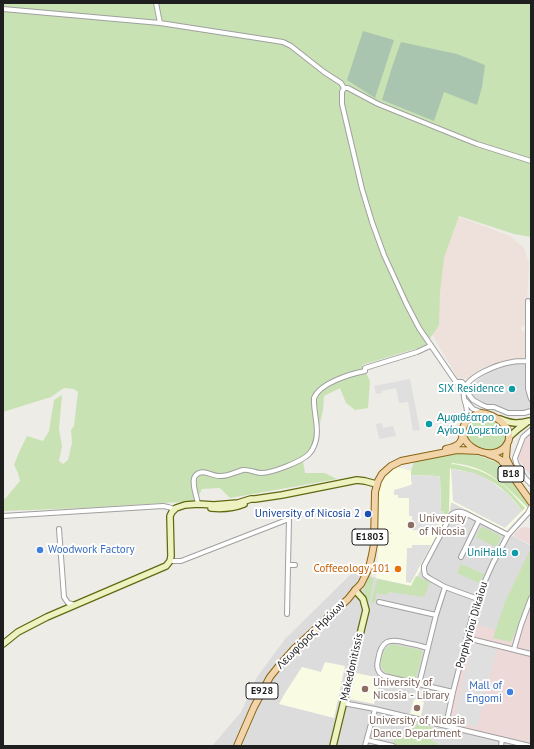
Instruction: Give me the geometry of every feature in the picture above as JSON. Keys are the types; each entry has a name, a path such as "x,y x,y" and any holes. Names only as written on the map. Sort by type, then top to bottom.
{"main road":[{"path":"476,414 485,414 497,418 508,431 509,438 506,445 498,452 485,453 475,450 465,439 463,432 467,421 476,414"},
{"name":"Λεωφόρος Ηρώων","path":"237,746 254,707 270,677 299,644 348,599 355,590 365,567 369,550 371,491 380,471 394,460 405,456 451,448 458,445 462,440 463,432"},
{"name":"B18","path":"506,445 508,462 531,497"},
{"path":"375,484 382,474 398,462 450,451 479,451"},
{"name":"B18","path":"485,453 501,460 531,502"}],"street":[{"path":"156,3 160,23"},
{"path":"3,9 160,23 283,42 292,46 324,72 341,83 344,88 348,88 378,104 478,144 531,161"},
{"path":"344,88 342,92 342,104 362,189 372,222 393,276 419,328 456,382 462,382 473,400 487,407 494,407 508,413 524,413 531,411"},
{"path":"528,301 528,389 531,399"},
{"path":"195,504 193,479 200,472 204,471 220,476 247,470 260,473 297,462 310,453 316,438 314,398 315,394 321,388 344,377 365,371 365,368 411,354 430,346"},
{"path":"467,421 467,412 463,392 467,383 478,375 498,366 513,362 528,361"},
{"path":"464,399 473,409 485,414"},
{"path":"497,418 513,424 531,421"},
{"path":"509,438 520,427 531,421"},
{"path":"531,430 523,438 515,458 516,463 525,478 531,484"},
{"path":"3,644 18,632 47,617 163,568 170,561 172,551 170,519 174,509 181,506 195,504 219,509 238,507 255,499 357,480 375,484"},
{"path":"3,516 163,506 174,509"},
{"name":"Porphyriou Dikaiou","path":"446,726 472,617 484,583 508,535 529,512 531,507"},
{"path":"478,600 445,588 425,575 424,566 451,516 456,512 462,512 508,535"},
{"path":"170,561 181,561 289,519 287,614"},
{"path":"461,557 479,520"},
{"path":"59,529 64,597 68,603 75,605"},
{"path":"288,565 295,565"},
{"path":"419,684 436,615 445,588"},
{"name":"Makedonitissis","path":"333,746 366,610 365,602 355,590"},
{"path":"514,649 531,598"},
{"path":"379,602 436,615"},
{"path":"467,638 531,654"},
{"path":"428,648 392,640 380,649 377,664 381,674 384,676 453,692"},
{"path":"343,703 375,709 530,746"},
{"path":"365,746 375,709"},
{"path":"501,746 502,739"},
{"path":"367,740 393,746"}],"shaded area":[{"path":"363,31 394,40 375,98 347,80"},
{"path":"401,42 457,54 485,65 482,87 477,105 444,92 434,121 382,100"},
{"path":"454,215 510,236 524,248 529,263 526,324 521,327 521,330 527,333 527,356 484,369 467,380 463,378 459,380 411,296"},
{"path":"522,362 527,363 527,388 531,402 531,414 508,415 485,408 473,398 467,388 489,371"},
{"path":"410,379 420,430 413,431 408,402 399,403 396,388 381,391 382,393 376,394 374,386"},
{"path":"382,423 383,428 393,426 396,436 379,439 376,424"},
{"path":"531,433 531,476 519,461 518,457 526,439"},
{"name":"University of Nicosia","path":"453,463 476,468 488,473 501,481 528,508 506,530 451,502 450,510 443,527 412,586 376,578 378,563 378,495 380,484 384,477 392,469 397,467 411,471 450,466"},
{"path":"451,469 474,473 486,478 508,494 522,511 505,528 453,501"},
{"path":"411,475 438,476 440,478 441,511 444,512 436,531 412,530 412,516 409,516 409,498 398,498 398,495 394,495 394,490 411,485"},
{"path":"452,502 531,546 531,592 516,636 445,728 519,746 212,746 241,712 257,677 285,639 354,571 376,578 412,586 441,531"},
{"path":"521,528 531,528 531,545 514,536 515,533"},
{"path":"412,545 431,545 411,583 406,582 406,579 407,548 412,548"},
{"path":"526,607 531,608 531,746 519,746 445,728 453,692 473,623 516,636"},
{"path":"477,644 497,649 477,727 454,721 472,645"},
{"path":"325,662 345,666 334,718 279,704 302,667 321,672"},
{"name":"University of Nicosia - Library","path":"356,673 380,678 374,704 350,699"},
{"name":"University of Nicosia Dance Department","path":"414,699 424,702 421,716 410,714"}],"green space":[{"path":"3,3 531,3 531,237 514,234 459,216 444,258 440,292 439,325 425,346 362,365 370,381 368,408 355,410 346,403 340,388 324,396 323,410 313,454 303,461 305,473 325,473 337,479 230,498 220,488 202,489 196,501 3,511 3,499 5,499 20,481 14,465 27,436 43,441 49,431 54,400 62,395 59,429 62,446 59,461 63,464 68,460 72,443 71,430 74,426 78,392 74,389 64,388 51,397 3,412"},
{"path":"480,417 496,421 505,428 506,438 503,445 498,449 490,451 482,450 474,446 469,441 466,434 467,426 469,422"},
{"path":"456,454 469,454 477,455 498,463 528,502 528,508 511,491 497,480 510,491 525,508 522,511 508,494 489,480 474,474 451,469 450,467 449,511 445,521 441,519 444,512 441,511 440,477 411,475 416,461","holes":["452,463 476,468 486,472 497,480 468,467 453,464 451,465"]},
{"path":"483,527 499,535 501,538 496,547 476,537 480,529"},
{"path":"531,548 531,594 511,642 493,638 505,602"},
{"path":"461,564 484,574 479,583 457,573"},
{"path":"416,576 430,582 424,597 389,592 387,595 377,593 375,603 371,602 377,579 411,586"},
{"path":"369,577 374,578 369,604 363,590"},
{"path":"392,644 421,650 423,652 416,679 414,680 397,677 391,675 383,669 381,659 386,648"},
{"path":"413,723 434,728 431,741 438,743 437,746 400,746 393,744 396,732 410,735"}],"place":[{"name":"SIX Residence","path":"512,389"},
{"name":"Αμφιθέατρο Αγίου Δομετίου","path":"429,424"},
{"name":"University of Nicosia 2","path":"368,514"},
{"name":"University of Nicosia","path":"411,525"},
{"name":"Woodwork Factory","path":"40,550"},
{"name":"UniHalls","path":"515,553"},
{"name":"Coffeeology 101","path":"398,569"},
{"name":"University of Nicosia - Library","path":"365,689"},
{"name":"Mall of Engomi","path":"510,692"},
{"name":"University of Nicosia Dance Department","path":"417,708"}]}
